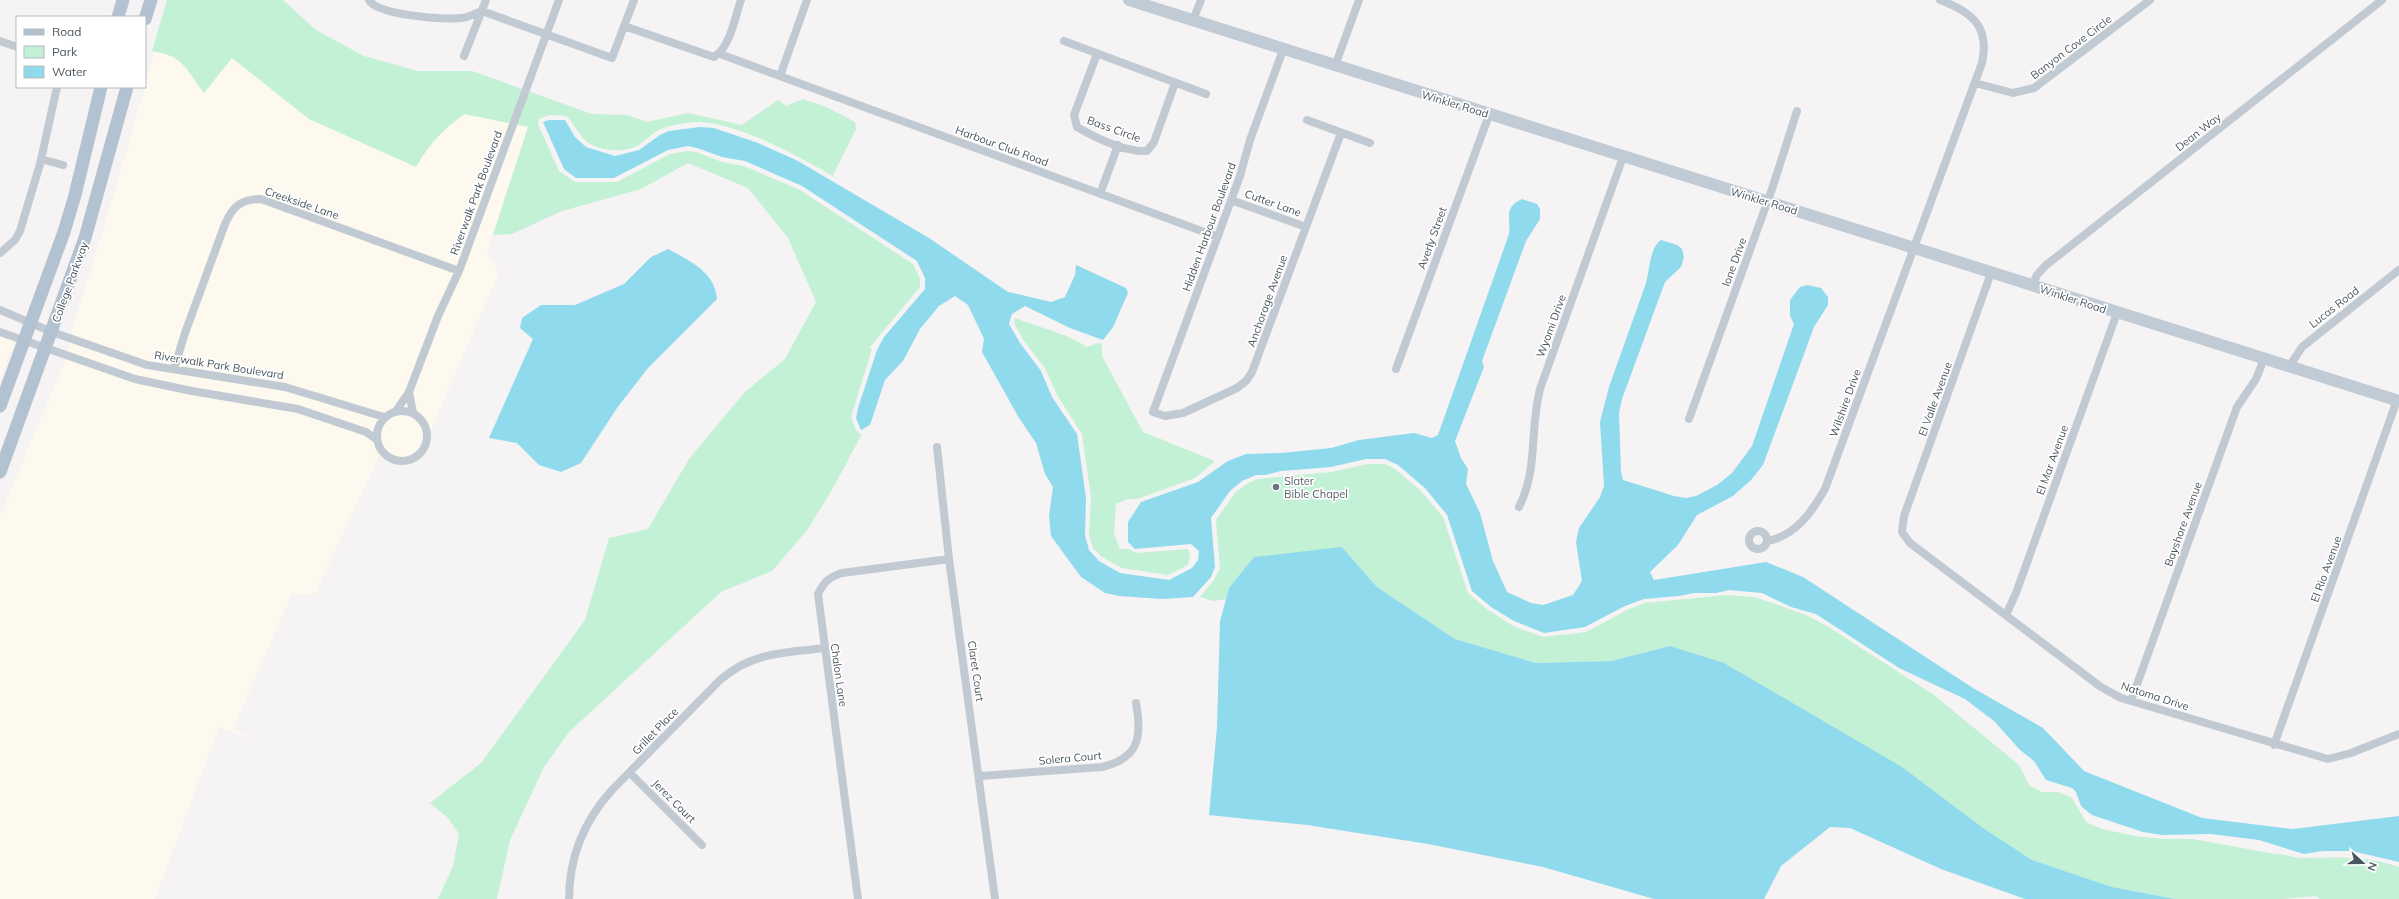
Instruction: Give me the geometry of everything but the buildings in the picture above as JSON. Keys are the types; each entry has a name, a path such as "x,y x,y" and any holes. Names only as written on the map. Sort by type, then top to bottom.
{"main road":[{"path":"118,16 123,0"},
{"path":"146,17 151,0"},
{"name":"College Parkway","path":"0,406 64,232 75,195 101,88"},
{"name":"College Parkway","path":"0,472 85,238 126,88"}],"street":[{"path":"369,0 380,9 391,13 462,18 482,11 612,58 634,0"},
{"path":"464,56 486,0"},
{"name":"Riverwalk Park Boulevard","path":"396,411 409,392 438,316 459,271 559,0"},
{"path":"720,54 741,0"},
{"path":"780,76 807,0"},
{"name":"Winkler Road","path":"1129,0 1283,50 2398,401"},
{"path":"1193,20 1202,0"},
{"path":"1335,66 1358,0"},
{"path":"1913,248 1975,83 1985,51 1984,40 1975,19 1966,11 1940,0"},
{"name":"Banyon Cove Circle","path":"1975,83 2013,93 2034,88 2150,0"},
{"name":"Dean Way","path":"2032,286 2037,275 2045,266 2382,0"},
{"name":"Harbour Club Road","path":"624,26 714,57 720,54 1218,237"},
{"path":"0,41 16,47"},
{"path":"1064,42 1206,94"},
{"name":"Hidden Harbour Boulevard","path":"1154,412 1218,237 1283,50"},
{"name":"Bass Circle","path":"1097,54 1074,115 1077,127 1118,144 1137,151 1147,151 1154,142 1175,83"},
{"path":"0,253 15,240 20,231 41,159 58,88"},
{"name":"Ione Drive","path":"1689,419 1767,202 1797,111"},
{"name":"Averly Street","path":"1396,369 1489,115"},
{"path":"1307,120 1370,143"},
{"name":"Anchorage Avenue","path":"1154,412 1165,416 1184,413 1237,388 1246,381 1256,362 1341,133"},
{"path":"1100,194 1118,144"},
{"name":"Wyomi Drive","path":"1519,507 1532,472 1535,412 1540,389 1623,157"},
{"path":"41,159 63,165"},
{"name":"Creekside Lane","path":"174,369 184,332 230,212 239,203 249,199 261,199 459,271"},
{"name":"Cutter Lane","path":"1231,200 1306,227"},
{"name":"Wilshire Drive","path":"1768,541 1780,538 1800,524 1814,508 1825,489 1913,248"},
{"name":"Lucas Road","path":"2289,367 2302,347 2399,270"},
{"name":"El Valle Avenue","path":"1902,532 1904,516 1991,273"},
{"name":"Riverwalk Park Boulevard","path":"0,310 52,332 135,361 174,369 285,387 384,417"},
{"name":"El Mar Avenue","path":"2006,615 2016,593 2117,313"},
{"path":"0,332 45,349 158,385 298,409 366,432 376,439 382,453 388,458 400,462 415,458 425,446 427,435 422,421 413,413 396,411 384,417 380,424 376,439"},
{"name":"Bayshore Avenue","path":"2131,701 2237,407 2256,379 2264,359"},
{"path":"409,392 413,413"},
{"name":"El Rio Avenue","path":"2274,744 2398,401"},
{"name":"Claret Court","path":"937,447 950,559 980,776 995,899"},
{"name":"Natoma Drive","path":"1902,532 1910,543 2101,686 2131,701 2328,759 2351,753 2399,734"},
{"name":"Chalon Lane","path":"858,899 818,594 823,584 831,577 842,573 950,559"},
{"name":"Grillet Place","path":"569,899 570,874 580,839 597,808 720,680 739,665 760,657 824,648"},
{"name":"Solera Court","path":"980,776 1102,766 1118,762 1131,752 1138,738 1139,721 1136,703"},
{"name":"Jerez Court","path":"630,773 702,845"}],"shaded area":[{"path":"155,51 169,54 178,58 204,93 232,58 416,167 425,151 441,131 464,114 528,127 487,251 499,273 417,461 379,456 315,594 292,594 233,729 255,740 219,727 155,899 0,899 0,516 66,358 73,326 105,225 144,88 146,88 146,82"},
{"path":"0,327 17,333 0,380"}],"green space":[{"path":"167,0 283,0 316,30 364,56 418,71 472,71 592,114 627,115 647,122 688,113 742,125 778,100 786,106 803,99 826,107 855,122 856,129 833,175 836,178 771,143 717,124 701,122 684,123 657,131 637,146 625,150 612,150 598,147 587,142 566,116 549,115 539,119 538,124 559,171 575,182 617,182 670,154 688,151 696,152 722,162 744,166 800,190 913,264 920,279 920,287 869,348 872,349 851,417 857,432 862,434 833,488 808,529 772,571 721,592 569,732 544,767 510,840 497,899 438,899 453,866 459,834 448,818 430,803 481,763 585,620 609,538 648,529 689,459 745,392 785,359 816,302 788,238 748,188 688,163 641,189 562,211 512,234 493,235 528,127 464,114 437,138 426,151 416,167 309,119 232,58 204,93 188,70 178,60 163,53 152,51"},
{"path":"1015,318 1063,335 1087,347 1098,343 1102,344 1102,356 1143,432 1215,461 1195,478 1137,499 1127,499 1116,504 1114,534 1120,549 1129,549 1136,553 1188,549 1190,554 1188,565 1168,575 1122,568 1102,557 1093,548 1089,535 1091,497 1082,434 1057,395 1045,368 1024,341 1014,323"},
{"path":"1367,464 1385,464 1395,469 1421,491 1443,517 1468,593 1488,610 1513,626 1543,637 1586,632 1627,610 1645,603 1726,595 1755,597 1806,615 1827,626 1934,695 2019,765 2029,785 2042,792 2059,792 2072,798 2086,822 2102,829 2135,836 2163,839 2193,839 2298,858 2352,858 2387,863 2399,867 2399,899 2320,899 2316,896 2283,899 2175,899 2112,887 2032,860 1983,828 1670,646 1611,661 1536,663 1455,639 1377,587 1342,547 1229,588 1226,599 1213,601 1200,597 1214,580 1220,568 1216,520 1234,494 1245,485 1257,479 1332,472"}],"water":[{"path":"549,120 565,120 575,137 586,147 615,156 639,150 660,135 669,131 700,127 714,128 758,143 798,161 929,238 1008,292 1051,302 1065,297 1075,275 1076,265 1126,288 1128,293 1113,327 1103,340 1070,328 1025,306 1012,314 1009,324 1020,343 1041,371 1052,397 1077,434 1086,498 1085,535 1089,550 1099,561 1120,573 1169,580 1192,568 1198,560 1199,551 1191,544 1135,549 1128,542 1128,522 1141,502 1198,482 1228,461 1246,454 1281,453 1331,448 1359,440 1414,433 1432,438 1438,435 1509,234 1510,210 1516,202 1522,199 1537,204 1540,209 1540,219 1526,241 1482,361 1484,367 1455,441 1461,458 1468,469 1466,484 1480,513 1493,561 1507,592 1531,603 1543,605 1573,595 1582,581 1576,542 1579,528 1600,497 1604,486 1600,422 1609,387 1645,286 1652,254 1657,244 1661,240 1677,245 1682,249 1684,257 1681,267 1665,282 1622,399 1619,413 1621,472 1623,480 1674,496 1686,498 1696,496 1717,485 1732,473 1752,446 1794,324 1790,316 1790,300 1800,287 1807,285 1821,288 1828,297 1828,305 1814,327 1763,465 1751,480 1733,496 1697,515 1678,545 1650,572 1654,580 1766,562 1803,577 1973,688 2043,728 2084,771 2202,818 2293,829 2399,816 2399,862 2352,851 2323,851 2304,854 2259,840 2211,834 2163,835 2143,832 2092,815 2081,806 2076,792 2072,788 2046,780 2034,761 2020,750 1994,721 1965,699 1899,668 1816,614 1791,607 1762,593 1729,590 1716,593 1694,593 1644,599 1625,606 1585,627 1544,633 1514,621 1491,607 1472,591 1447,515 1425,488 1398,465 1385,459 1366,459 1331,467 1281,471 1265,475 1256,475 1242,481 1230,491 1211,518 1215,567 1211,577 1193,597 1162,599 1119,596 1105,593 1081,577 1051,536 1049,516 1053,487 1045,474 1036,443 1019,418 982,352 984,339 968,305 955,296 939,306 920,329 903,361 885,380 870,425 861,430 856,418 858,408 877,350 884,337 925,289 925,278 917,261 802,186 745,161 722,157 697,148 688,146 668,150 614,178 576,178 564,169 543,122"},
{"path":"668,249 693,263 706,274 712,281 717,299 648,368 617,408 581,463 561,472 539,465 517,443 489,438 533,339 520,328 522,318 541,305 575,305 624,284 651,257"},
{"path":"1342,547 1377,587 1455,639 1536,663 1611,661 1670,646 1724,663 1902,767 1983,828 2032,860 2112,887 2175,899 2025,899 1941,869 1850,828 1830,827 1781,866 1764,899 1654,899 1543,867 1428,844 1307,825 1209,815 1217,727 1220,621 1229,588 1254,557"}],"place":[{"name":"Slater Bible Chapel","path":"1276,487"}]}
